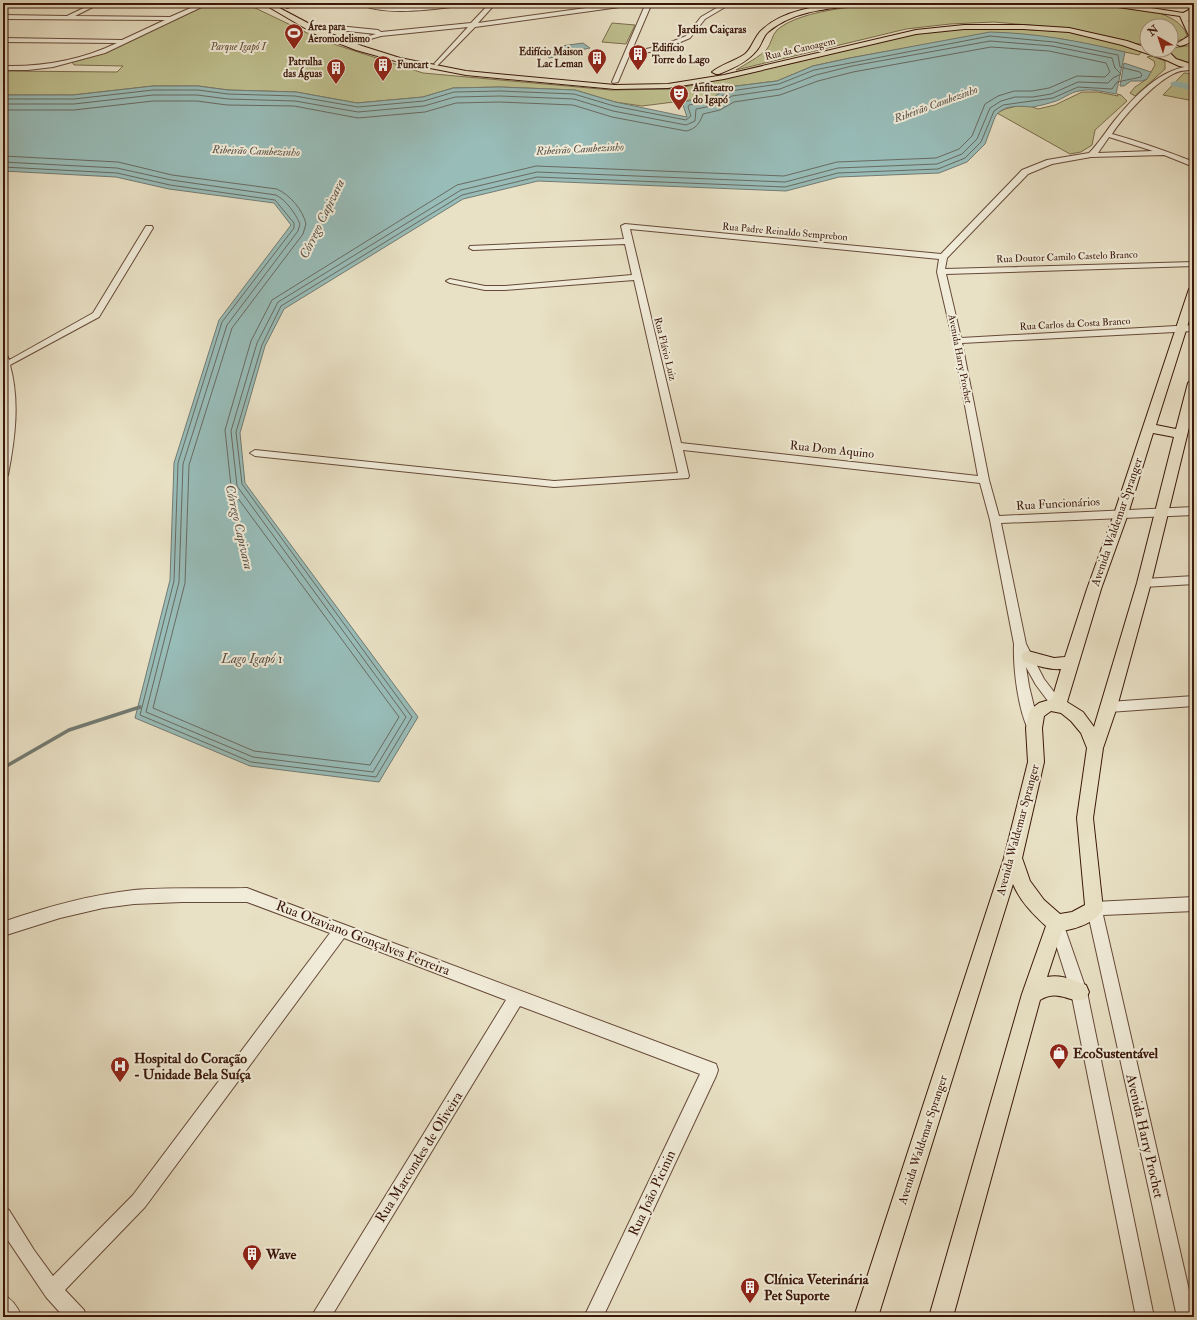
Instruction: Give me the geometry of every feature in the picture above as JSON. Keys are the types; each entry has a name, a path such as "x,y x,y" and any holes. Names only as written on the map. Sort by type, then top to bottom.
{"main road":[{"path":"264,3 318,32 376,53 434,65 615,82 669,81 702,76 728,68 754,49 762,34 775,23 794,15 864,3"},
{"path":"1106,3 1139,8 1186,12 1194,8"},
{"path":"1193,3 1194,8"},
{"path":"284,4 306,17"},
{"path":"1139,8 1166,15 1183,23 1191,30"},
{"path":"1184,15 1194,8"},
{"path":"1162,10 1184,15 1194,20"},
{"path":"1180,44 1192,39 1193,36 1184,20 1184,15"},
{"path":"328,25 366,41 434,65"},
{"name":"Rua da Canoagem","path":"434,65 466,73 536,81 616,87 668,86 724,77 916,32 972,27 1023,27 1068,30 1139,48"},
{"path":"342,41 366,41"},
{"path":"1180,44 1194,44"},
{"name":"Rua da Canoagem","path":"1170,58 1181,64 1194,68"},
{"name":"Avenida Waldemar Spranger","path":"866,1317 1013,858 1036,762 1034,728 1037,713 1050,705 1058,705 1094,589 1149,428 1194,289"},
{"path":"1013,858 1023,886 1038,906 1056,923 1065,923 1082,917 1094,908 1085,818 1095,748 1109,707 1144,583 1163,512 1194,383"},
{"path":"1149,428 1181,434"},
{"path":"1028,657 1054,664 1071,663"},
{"path":"1058,705 1078,718 1087,729 1095,748"},
{"path":"941,1317 1032,994 1056,923"},
{"path":"1032,994 1042,987 1053,985 1079,992"}],"street":[{"path":"68,17 98,3"},
{"path":"52,67 120,41 191,3"},
{"path":"4,68 24,69 52,67 103,52 207,3"},
{"path":"284,4 300,3"},
{"path":"362,3 403,9 469,3"},
{"path":"376,6 385,3"},
{"path":"434,65 493,3"},
{"path":"338,28 398,32 473,25 634,3"},
{"path":"615,82 649,3"},
{"path":"628,54 662,48 688,37 703,18 729,3"},
{"path":"809,3 822,9"},
{"path":"547,15 552,8"},
{"path":"3,17 163,19 179,15"},
{"path":"355,30 368,34 366,41"},
{"path":"366,41 398,32"},
{"path":"3,40 120,41"},
{"path":"103,52 118,44 120,41"},
{"path":"4,68 34,66 84,55"},
{"path":"1091,155 1102,145 1114,125 1168,73 1171,65 1170,58"},
{"path":"1168,73 1194,68"},
{"path":"1108,135 1166,153 1194,165"},
{"path":"943,257 1025,172 1050,162 1091,155 1126,152 1166,153"},
{"name":"Rua Padre Reinaldo Semprebon","path":"625,226 943,257"},
{"name":"Rua Flávio Luiz","path":"255,453 554,484 684,476 625,226"},
{"path":"3,475 10,418 4,361 14,361 96,316 149,228"},
{"path":"473,248 629,241"},
{"name":"Avenida Harry Prochet","path":"943,257 941,272 984,480 995,520 1020,644 1019,655 1022,684 1034,728"},
{"name":"Rua Doutor Camilo Castelo Branco","path":"941,272 1194,264"},
{"path":"450,282 485,288 505,288 636,277"},
{"name":"Rua Carlos da Costa Branco","path":"956,341 1194,328"},
{"name":"Rua Dom Aquino","path":"677,446 984,480"},
{"name":"Rua Funcionários","path":"995,520 1194,511"},
{"path":"1144,583 1194,580"},
{"name":"Avenida Harry Prochet","path":"1020,644 1040,682 1058,705"},
{"path":"1109,707 1194,701"},
{"name":"Rua Otaviano Gonçalves Ferreira","path":"3,930 26,921 72,908 118,899 164,896 247,895 710,1070"},
{"path":"1094,908 1194,904"},
{"name":"Avenida Harry Prochet","path":"1094,908 1186,1317"},
{"path":"1056,923 1079,992 1145,1317"},
{"path":"52,1291 139,1201 341,930"},
{"name":"Rua Marcondes de Oliveira","path":"320,1317 517,997"},
{"name":"Rua João Picinin","path":"593,1317 710,1070"},
{"path":"3,1216 16,1239 52,1291 77,1317"},
{"path":"3,1304 13,1317"}],"green space":[{"path":"904,3 1095,3 1119,5 1147,10 1160,13 1170,18 1139,18 1139,44 1062,28 994,22 950,24 906,29 736,70 764,52 777,30 788,23 819,12 873,5"},
{"name":"Parque Igapó I","path":"249,5 324,41 423,73 611,90 675,89 794,63 914,33 953,29 1004,28 1068,32 1107,40 1139,50 1139,55 1062,39 917,46 813,66 777,81 728,87 714,97 642,106 615,102 575,90 500,87 453,88 423,97 357,103 296,92 228,90 198,86 153,86 73,95 3,95 3,71 117,72 123,66 74,65 72,62 84,59 201,7"},
{"path":"612,23 635,25 626,44 602,42"},
{"path":"1179,24 1187,35 1184,39 1179,40"},
{"path":"1194,46 1194,65 1176,58 1179,58 1179,47"},
{"path":"1149,58 1157,58 1165,61 1165,69 1135,96 1130,93 1135,87 1147,79 1155,65 1154,61"},
{"path":"1184,73 1194,74 1194,101 1163,95"},
{"path":"1082,92 1098,92 1118,96 1117,94 1121,95 1127,101 1095,130 1092,145 1081,152 1070,154 997,113 1017,106 1030,106 1038,109 1055,105"}],"water":[{"name":"Lago Igapó 1","path":"990,32 1058,38 1125,52 1116,94 1084,90 1039,106 1012,107 1002,110 995,117 985,144 967,162 939,173 839,177 786,191 538,181 463,199 284,309 265,346 240,433 245,483 418,717 379,782 250,766 135,718 170,580 174,463 219,320 291,225 274,203 169,189 116,177 3,171 3,95 73,95 153,86 198,86 228,90 296,92 357,103 423,97 453,88 500,87 575,90 615,102 687,117 682,102 714,97 728,87 777,81 813,66"},
{"path":"583,43 590,48 575,51 569,47 575,53 549,58 544,53 555,51 560,54 554,47"},
{"path":"1124,63 1151,72 1147,79 1142,81 1131,81 1124,86 1120,86"}],"waterway":[{"name":"Ribeirão Cambezinho","path":"1176,84 1194,88"},
{"name":"Córrego Capivara","path":"3,768 69,730 140,707"}],"place":[{"name":"Área para Aeromodelismo","path":"294,50"},
{"name":"Edifício Torre do Lago","path":"638,71"},
{"name":"Edifício Maison Lac Leman","path":"597,75"},
{"name":"Funcart","path":"383,82"},
{"name":"Patrulha das Águas","path":"336,85"},
{"name":"Anfiteatro do Igapó","path":"679,111"},
{"name":"EcoSustentável","path":"1059,1070"},
{"name":"Hospital do Coração - Unidade Bela Suíça","path":"120,1083"},
{"name":"Wave","path":"252,1271"},
{"name":"Clínica Veterinária Pet Suporte","path":"750,1304"}],"district":[{"name":"Jardim Caiçaras","path":"712,29"}]}
